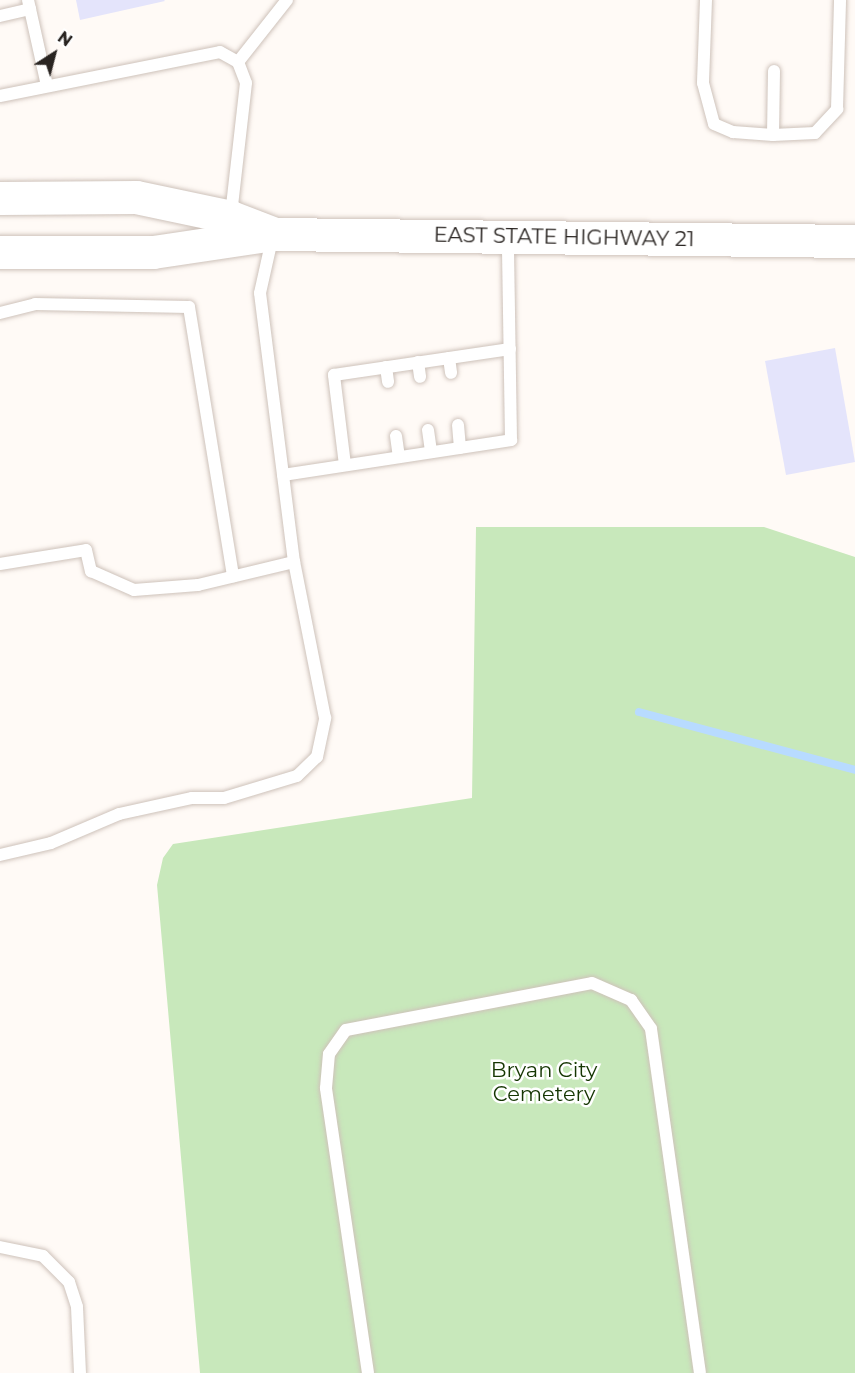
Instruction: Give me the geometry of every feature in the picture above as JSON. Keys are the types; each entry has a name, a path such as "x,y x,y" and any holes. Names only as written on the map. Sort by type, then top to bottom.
{"highway":[{"name":"EAST STATE HIGHWAY 21","path":"0,198 136,197 231,217 274,234"},
{"name":"EAST STATE HIGHWAY 21","path":"0,252 153,252 274,234 855,241"}],"lane":[{"path":"238,62 287,0"},
{"path":"706,0 704,83 714,124 733,132 773,135 815,133 837,109 840,0"},
{"path":"0,16 28,5 47,86"},
{"path":"0,96 220,52 238,62 246,83 231,217"},
{"path":"773,135 774,71"},
{"path":"0,855 51,843 119,814 192,798 224,798 297,776 317,758 325,718 294,562 260,293 274,234"},
{"path":"283,475 511,440 508,237"},
{"path":"0,313 35,304 189,308 233,576"},
{"path":"345,465 334,375 510,349"},
{"path":"449,358 451,373"},
{"path":"418,362 420,377"},
{"path":"386,367 388,382"},
{"path":"458,425 460,448"},
{"path":"428,430 431,452"},
{"path":"396,436 399,457"},
{"path":"0,564 86,550 91,571 134,590 233,576 294,562"},
{"path":"368,1373 326,1088 328,1054 346,1030 592,983 631,1000 651,1029 700,1373"},
{"path":"0,1247 43,1256 69,1282 76,1307 80,1373"}],"green space":[{"name":"Bryan City Cemetery","path":"476,527 764,527 855,557 855,1373 200,1373 157,885 163,858 173,844 472,798"}],"building":[{"path":"76,0 164,0 165,1 80,20"},
{"path":"835,348 855,462 786,475 765,361"}],"waterway":[{"path":"639,712 855,770"}]}
